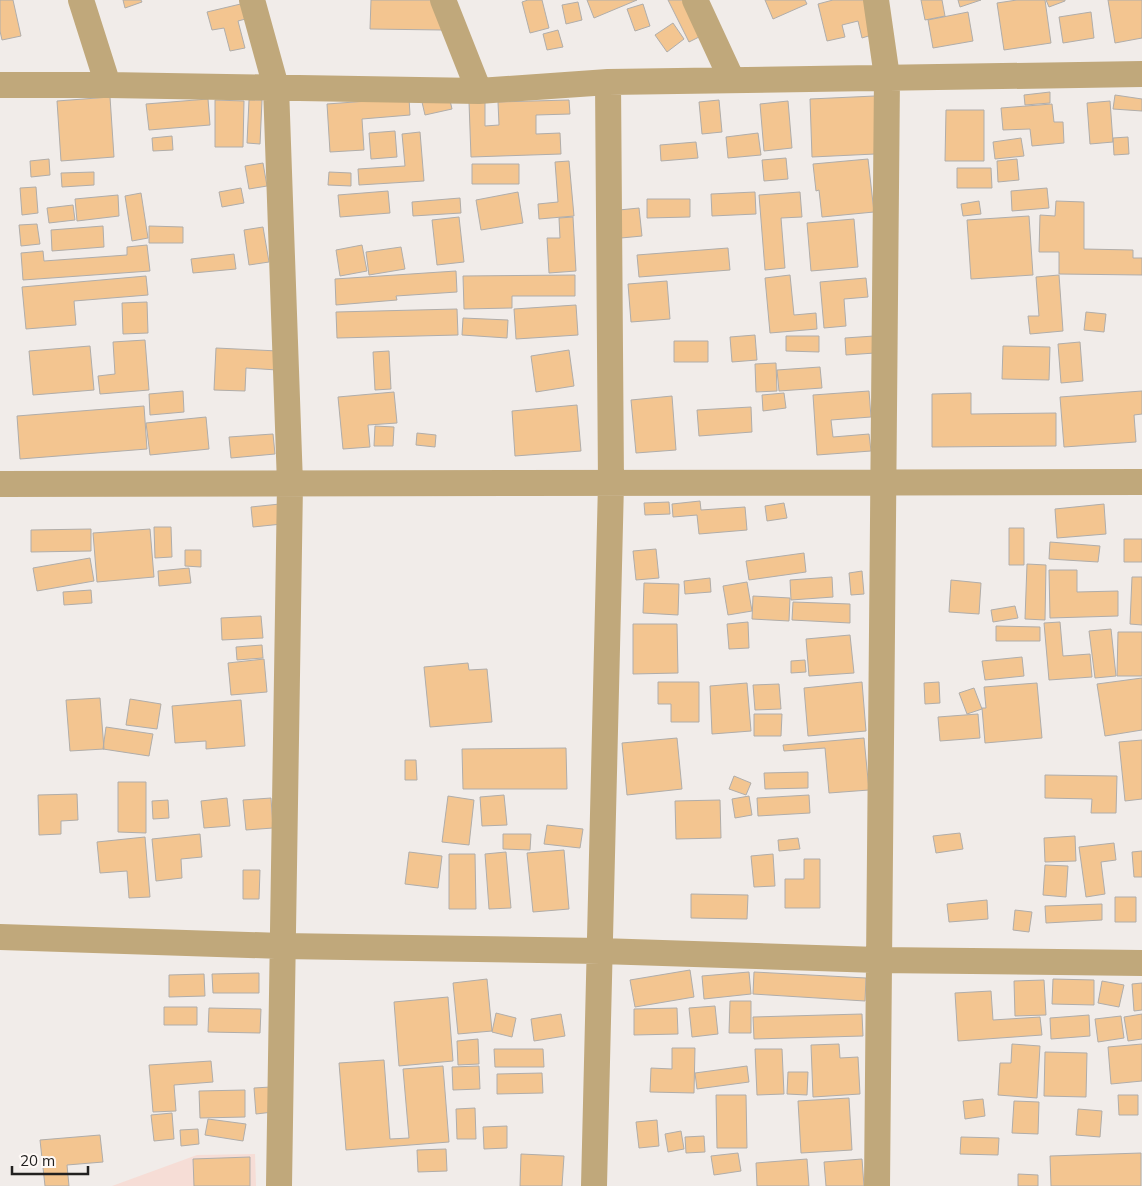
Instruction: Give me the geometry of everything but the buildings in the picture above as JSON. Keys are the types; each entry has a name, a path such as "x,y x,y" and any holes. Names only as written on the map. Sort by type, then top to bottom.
{"street":[{"path":"81,0 108,85"},
{"path":"252,0 276,87 290,484 278,1186"},
{"path":"443,0 478,91"},
{"path":"695,0 732,80"},
{"path":"876,0 887,77 877,1186"},
{"path":"0,85 478,91 608,82 1142,74"},
{"path":"594,1186 611,483 608,82"},
{"path":"0,484 1142,482"},
{"path":"0,937 282,946 600,951 878,960 1142,963"}],"shaded area":[{"path":"255,1154 256,1186 112,1186 197,1155"}]}
